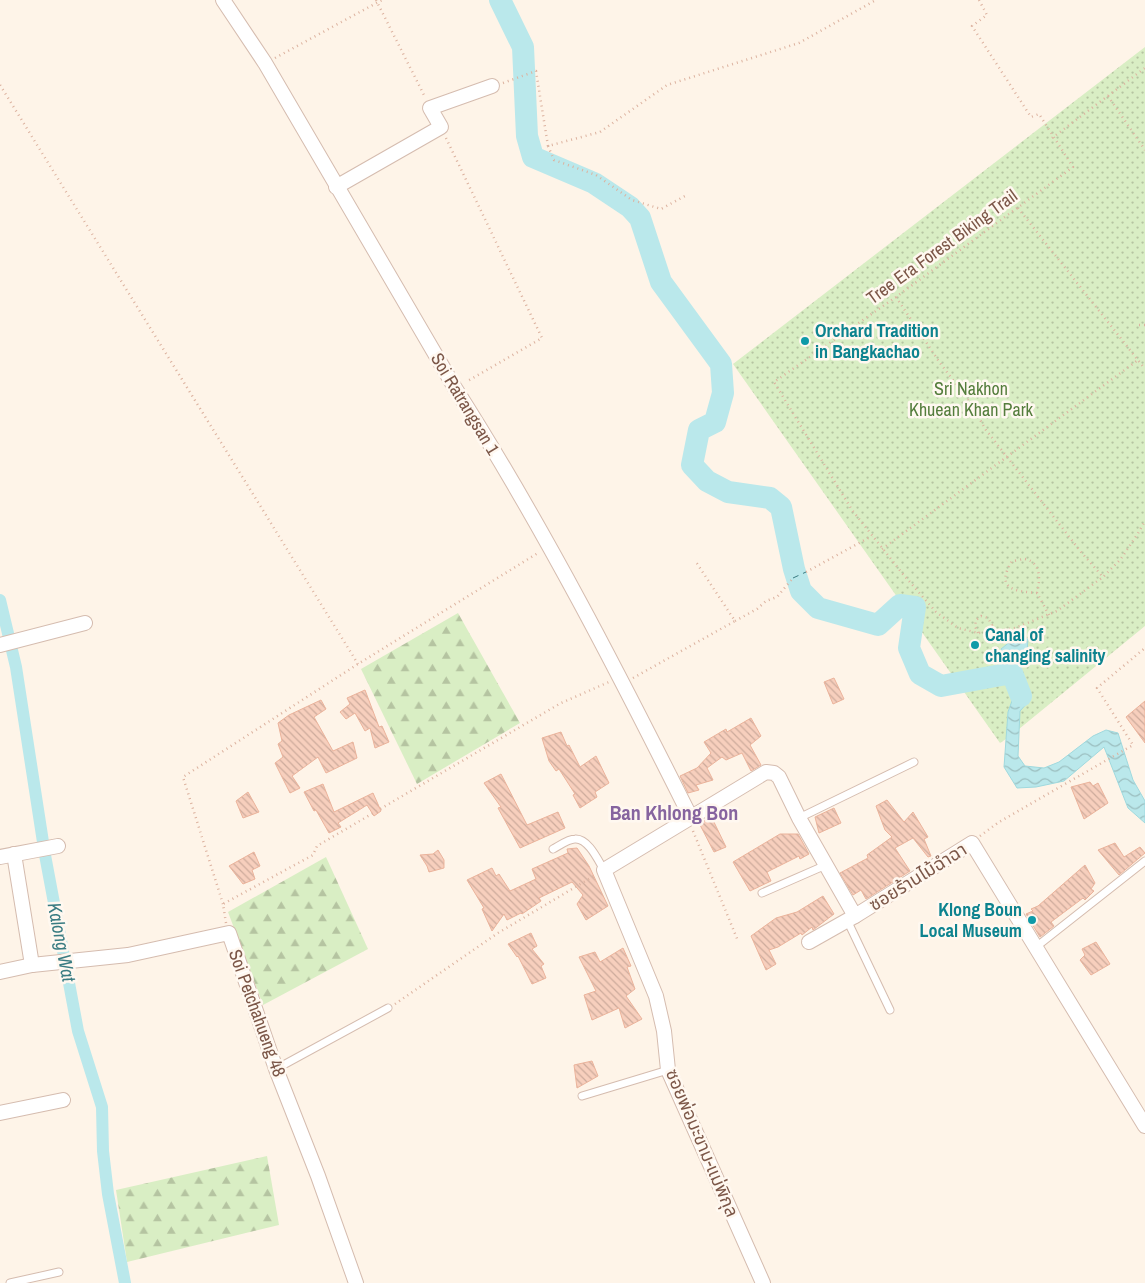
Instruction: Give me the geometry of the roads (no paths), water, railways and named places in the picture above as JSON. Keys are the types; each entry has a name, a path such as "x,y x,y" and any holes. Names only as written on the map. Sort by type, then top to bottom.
{"street":[{"name":"Soi Ratrangsan 1","path":"223,0 265,63 336,187 483,432 622,680 690,819"},
{"path":"336,187 441,127 430,108 492,86"},
{"path":"0,646 85,623"},
{"name":"ซอยร้านไม้ฉำฉา","path":"690,819 766,772 774,773 779,777 799,818 826,865 851,918 972,843 1145,1126"},
{"path":"604,870 690,819"},
{"path":"0,857 58,846"},
{"path":"16,853 32,965"},
{"name":"ซอยพ่อมะขาม-แม่พิกุล","path":"604,870 656,996 664,1031 668,1070 763,1283"},
{"path":"809,942 851,918"},
{"name":"Soi Petchahueng 48","path":"0,972 32,965 77,962 128,955 229,933 276,1070 356,1283"},
{"path":"0,1113 64,1100"}],"lane":[{"path":"799,818 914,762"},
{"path":"553,849 574,839 581,840 589,846 604,870"},
{"path":"1036,947 1145,861"},
{"path":"762,892 826,865"},
{"path":"851,918 890,1010"},
{"path":"276,1070 388,1008"},
{"path":"582,1096 668,1070"},
{"path":"10,1283 59,1272"}],"water":[{"path":"1016,637 1028,639 1027,652 1017,674 1029,701 1020,711 1018,756 1025,766 1044,768 1059,762 1093,736 1106,730 1118,733 1133,780 1145,801 1145,823 1128,808 1104,747 1064,781 1036,787 1017,788 1004,767 1008,712 1013,698 1001,649"}],"waterway":[{"path":"500,0 523,47 527,136 533,157 594,183 630,207 640,218 661,282 721,364 723,393 715,422 699,430 692,465 707,481 728,492 770,498 781,507 794,569 801,591 818,608 878,625 900,605 915,607 909,648 920,674 941,686 1012,673 1021,696"},
{"name":"Kalong Wat","path":"0,600 16,667 45,855 78,1031 102,1107 103,1151 108,1194 125,1283"}],"place":[{"name":"Orchard Tradition in Bangkachao","path":"805,341"},
{"name":"Canal of changing salinity","path":"975,645"},
{"name":"Klong Boun Local Museum","path":"1032,920"}],"district":[{"name":"Ban Khlong Bon","path":"674,813"}],"park label":[{"name":"Sri Nakhon Khuean Khan Park","path":"971,399"}]}
